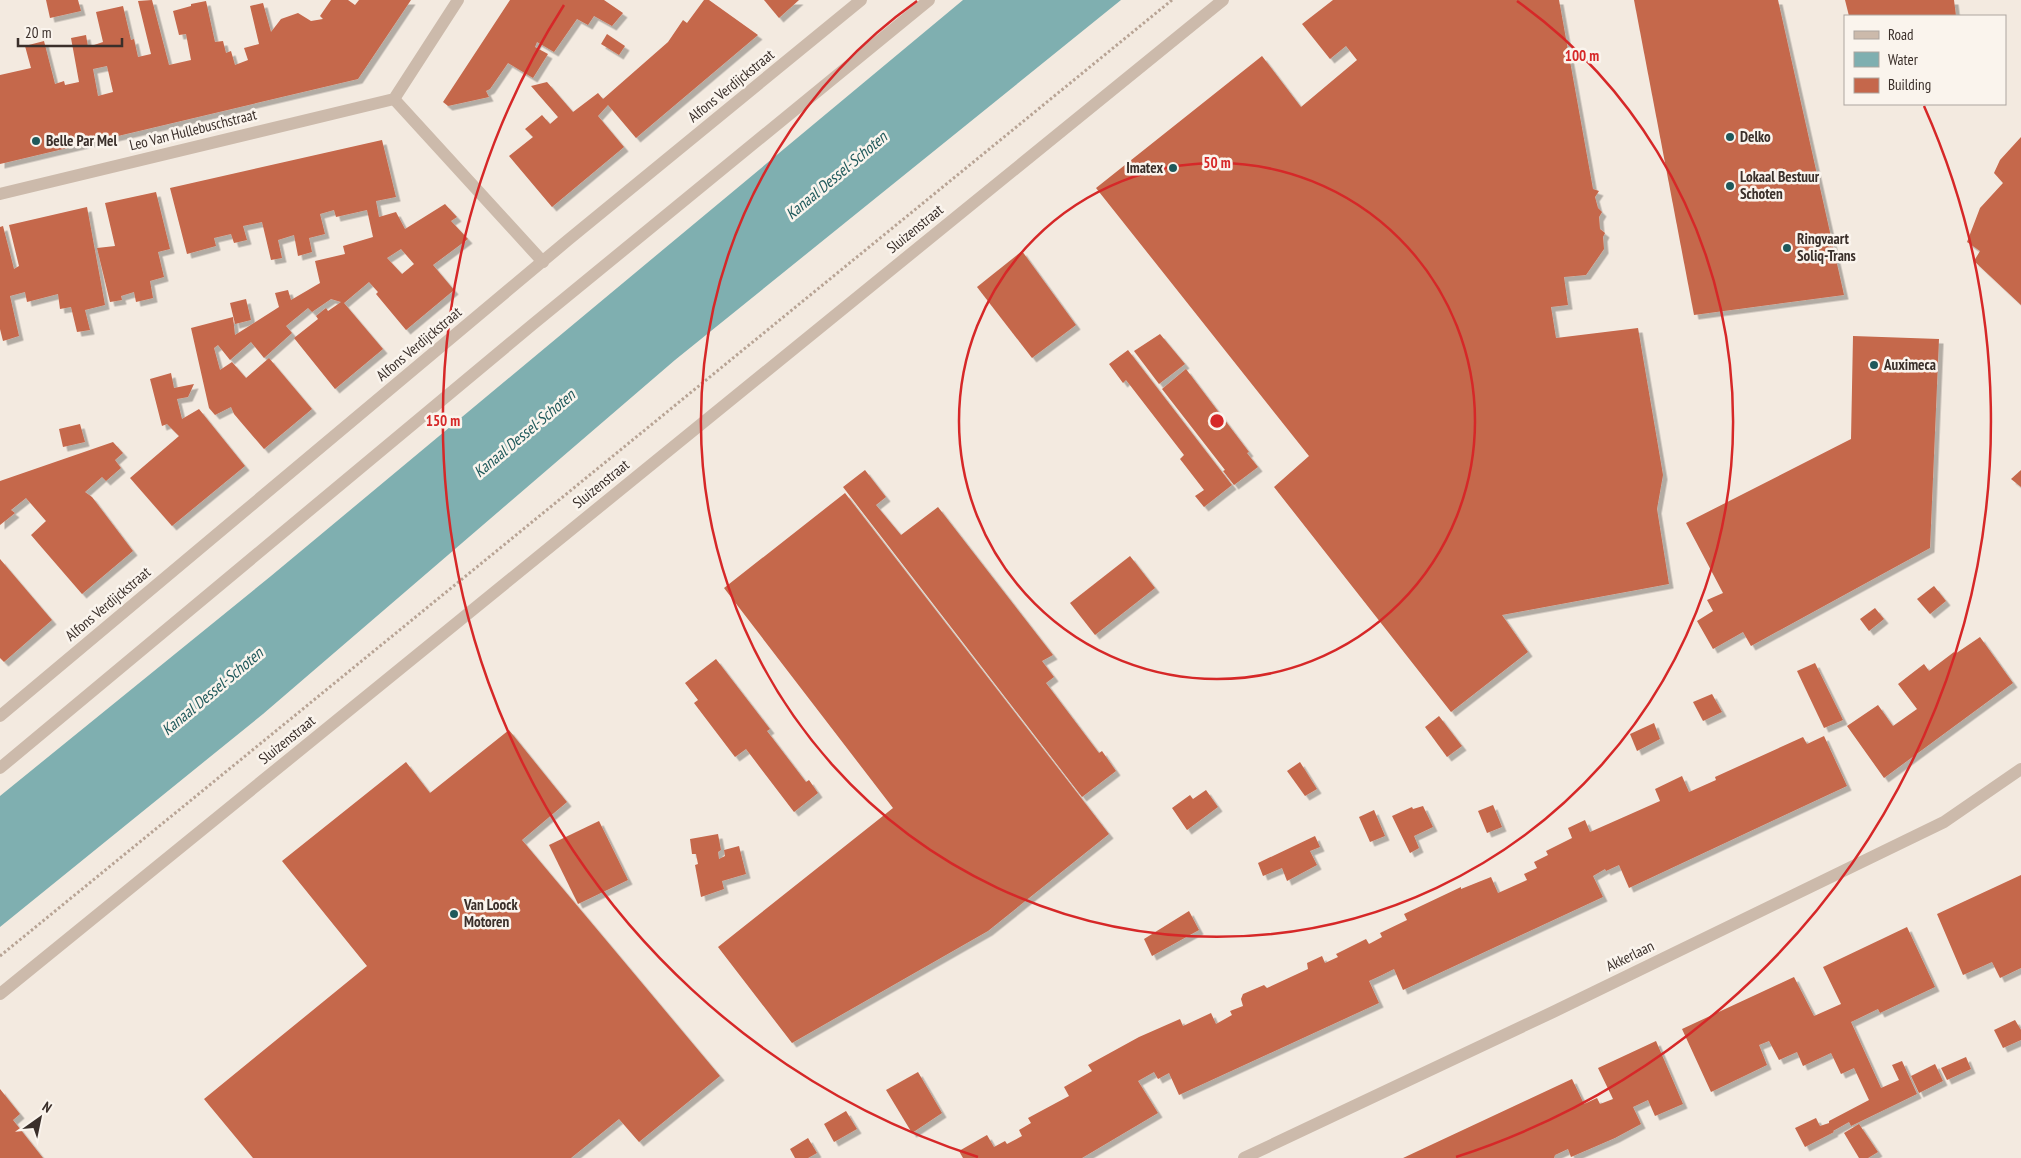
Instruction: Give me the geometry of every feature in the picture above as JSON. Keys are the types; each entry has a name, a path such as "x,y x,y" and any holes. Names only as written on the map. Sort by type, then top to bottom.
{"street":[{"path":"458,0 394,99 543,262"},
{"name":"Alfons Verdijckstraat","path":"0,716 860,0"},
{"path":"0,768 525,331 929,0"},
{"name":"Sluizenstraat","path":"0,994 1223,0"},
{"name":"Leo Van Hullebuschstraat","path":"0,194 394,99"},
{"name":"Akkerlaan","path":"1244,1158 1553,1012 1944,822 2021,769"}],"path":[{"path":"0,956 1172,0"}],"water":[{"name":"Kanaal Dessel-Schoten","path":"963,0 1121,0 675,360 263,714 0,927 0,796 271,576"}],"building":[{"path":"46,0 78,0 81,11 50,18"},
{"path":"152,0 169,65 191,60 186,34 179,35 173,11 206,1 215,42 223,41 226,53 231,51 235,65 248,60 244,48 259,44 250,6 263,3 271,32 281,19 298,13 311,21 323,19 320,16 331,0 348,0 355,5 359,0 411,0 358,79 0,164 0,75 31,68 25,46 44,41 55,84 64,81 65,85 79,82 71,38 86,35 88,47 103,42 96,12 123,6 131,40 134,39 138,57 151,54 138,1","holes":["107,66 113,92 98,96 93,69"]},
{"path":"510,0 604,0 623,13 612,26 594,16 588,25 577,19 554,52 537,42 535,47 548,54 533,78 508,63 490,89 486,91 489,97 448,106 443,102"},
{"path":"704,0 709,0 758,35 636,138 608,105 598,116 624,147 552,207 509,156 533,137 525,129 542,115 550,124 558,117 531,86 547,82 573,112 598,93 603,99 668,42 683,20 687,23"},
{"path":"764,0 799,0 779,18"},
{"path":"1333,0 1559,0 1593,189 1599,191 1595,197 1598,208 1602,212 1599,217 1600,229 1605,233 1603,237 1604,249 1586,275 1564,277 1568,305 1551,307 1556,338 1638,328 1663,475 1657,509 1669,584 1502,615 1528,652 1451,712 1274,487 1309,456 1096,188 1262,56 1301,107 1357,60 1346,46 1330,59 1302,24"},
{"path":"1634,0 1778,0 1844,295 1694,315"},
{"path":"1845,0 1954,0 1956,15 1849,15"},
{"path":"607,34 625,46 619,55 601,44"},
{"path":"2021,137 2021,305 1974,261 1980,251 1967,242 1980,208 2003,183 1994,173 2000,160"},
{"path":"382,140 396,197 376,201 379,217 396,212 405,229 445,204 457,217 451,221 468,239 433,265 454,290 406,330 376,294 378,292 369,282 344,303 383,349 335,389 294,338 318,319 316,316 326,308 328,311 341,302 331,299 312,312 308,308 286,326 292,333 264,358 251,342 230,360 218,345 214,348 220,370 232,362 246,378 269,358 312,409 264,449 234,414 231,407 215,415 209,408 191,328 233,317 235,335 279,307 275,293 288,290 291,300 320,283 315,261 345,254 343,246 373,237 367,210 336,217 334,210 320,214 325,234 309,238 312,252 298,256 294,235 278,240 282,258 271,260 262,222 243,226 247,240 234,243 231,234 214,238 216,246 187,254 170,188","holes":["401,249 414,264 402,274 387,258"]},
{"path":"156,192 170,249 158,252 164,277 150,281 153,298 136,302 134,292 121,296 122,300 110,302 97,248 115,246 105,203"},
{"path":"87,207 105,305 85,310 90,330 77,332 71,307 60,309 58,294 27,302 25,292 10,296 19,336 3,341 0,329 0,227 3,226 14,269 19,266 9,225"},
{"path":"1022,251 1076,325 1032,358 977,287"},
{"path":"246,299 251,320 235,324 230,303"},
{"path":"1160,334 1185,364 1159,384 1134,351"},
{"path":"1853,336 1939,339 1930,548 1751,646 1743,632 1713,649 1697,621 1713,611 1707,600 1723,593 1686,523 1851,439"},
{"path":"1128,350 1232,485 1204,507 1195,496 1204,490 1180,459 1184,455 1126,380 1123,383 1109,364"},
{"path":"1186,369 1249,452 1247,453 1258,467 1234,485 1223,471 1225,470 1162,389"},
{"path":"171,373 174,388 194,384 188,397 177,399 182,419 199,409 245,466 172,526 130,478 179,436 167,424 162,426 150,379"},
{"path":"80,424 85,442 63,447 59,429"},
{"path":"113,442 123,453 115,460 121,468 106,481 102,477 85,492 92,497 133,551 82,594 31,535 46,521 26,498 11,510 15,513 0,525 0,481"},
{"path":"865,470 886,497 876,505 901,535 938,507 1053,655 1042,661 1054,677 1046,683 1099,753 1102,751 1116,771 1082,797 843,487"},
{"path":"2021,470 2021,487 2011,479"},
{"path":"845,493 1109,834 988,931 792,1043 718,947 893,808 724,588"},
{"path":"1130,556 1155,588 1095,635 1070,603"},
{"path":"0,559 52,620 4,662 0,658"},
{"path":"1934,586 1946,601 1930,614 1917,599"},
{"path":"1875,608 1884,619 1869,631 1860,619"},
{"path":"1980,637 2013,683 1884,778 1847,726 1878,705 1893,726 1917,709 1898,684 1924,664 1929,671 1954,652 1955,654"},
{"path":"716,659 770,729 767,731 806,782 809,780 818,793 794,812 746,749 735,757 694,703 698,700 685,683"},
{"path":"1815,663 1843,720 1824,728 1797,671"},
{"path":"1712,694 1722,712 1703,721 1693,702"},
{"path":"1439,716 1462,746 1447,757 1425,727"},
{"path":"1654,723 1660,739 1637,751 1630,734"},
{"name":"Van Loock Motoren","path":"509,730 567,802 522,840 720,1076 639,1142 619,1119 571,1158 253,1158 204,1099 367,966 282,861 406,762 430,793"},
{"path":"1824,736 1847,786 1629,888 1619,865 1606,871 1605,869 1593,876 1603,897 1403,990 1394,969 1369,981 1379,1003 1179,1095 1169,1073 1158,1079 1154,1072 1138,1081 1158,1113 1082,1158 963,1158 959,1151 987,1135 994,1147 1005,1141 1007,1144 1022,1136 1019,1130 1031,1123 1028,1118 1069,1096 1064,1087 1092,1071 1088,1065 1139,1037 1180,1019 1183,1026 1211,1013 1216,1024 1232,1015 1230,1011 1243,1006 1241,999 1243,994 1264,985 1267,988 1308,969 1307,963 1322,956 1325,963 1338,957 1336,954 1366,939 1369,944 1382,937 1380,933 1407,920 1404,914 1461,887 1461,889 1491,877 1498,893 1527,880 1524,874 1537,868 1534,862 1548,855 1546,851 1572,838 1568,828 1585,820 1590,832 1660,801 1655,789 1682,776 1689,792 1716,780 1715,777 1803,737 1807,744"},
{"path":"1300,762 1317,789 1305,796 1287,771"},
{"path":"1206,790 1218,807 1187,830 1172,808 1190,795 1193,799"},
{"path":"1493,805 1502,827 1487,833 1478,811"},
{"path":"1423,806 1433,827 1414,836 1419,848 1410,853 1392,816 1412,807 1413,809"},
{"path":"1374,810 1385,836 1370,842 1359,817"},
{"path":"599,821 628,880 578,904 549,845"},
{"path":"718,834 721,850 718,852 719,859 725,856 724,850 739,846 746,874 722,881 724,889 701,897 695,865 698,864 696,854 692,854 690,839"},
{"path":"1315,836 1320,847 1310,851 1317,865 1287,881 1282,868 1263,876 1258,863"},
{"path":"2021,875 2021,968 2000,978 1992,962 1963,975 1937,914"},
{"path":"1189,911 1199,930 1152,956 1144,939"},
{"path":"1907,927 1935,987 1880,1013 1878,1009 1851,1022 1881,1088 1899,1080 1892,1065 1902,1061 1917,1094 1851,1126 1849,1122 1805,1147 1795,1128 1816,1118 1820,1126 1829,1123 1829,1121 1869,1100 1854,1068 1841,1074 1831,1053 1803,1066 1797,1052 1779,1060 1769,1041 1759,1045 1767,1065 1711,1092 1682,1029 1794,977 1814,1016 1841,1004 1823,967"},
{"path":"2015,1020 2021,1030 2021,1040 2003,1048 1994,1030"},
{"path":"1656,1041 1683,1104 1655,1116 1648,1100 1633,1107 1641,1124 1615,1138 1571,1157 1568,1149 1555,1155 1554,1158 1403,1158 1572,1079 1584,1104 1597,1098 1600,1104 1613,1099 1598,1068"},
{"path":"1966,1057 1971,1069 1947,1080 1941,1068"},
{"path":"1935,1064 1943,1081 1919,1093 1911,1076"},
{"path":"918,1072 942,1113 912,1133 886,1090"},
{"path":"0,1089 20,1114 13,1120 43,1158 0,1158"},
{"path":"846,1111 857,1129 834,1142 824,1124"},
{"path":"1859,1124 1878,1152 1868,1158 1859,1158 1844,1133"},
{"path":"808,1138 817,1153 808,1158 795,1158 790,1149"}],"place":[{"name":"Delko","path":"1730,137"},
{"name":"Belle Par Mel","path":"36,141"},
{"name":"Imatex","path":"1173,168"},
{"name":"Lokaal Bestuur Schoten","path":"1730,186"},
{"name":"Ringvaart Soliq-Trans","path":"1787,248"},
{"name":"Auximeca","path":"1874,365"},
{"name":"Van Loock Motoren","path":"454,914"}]}
